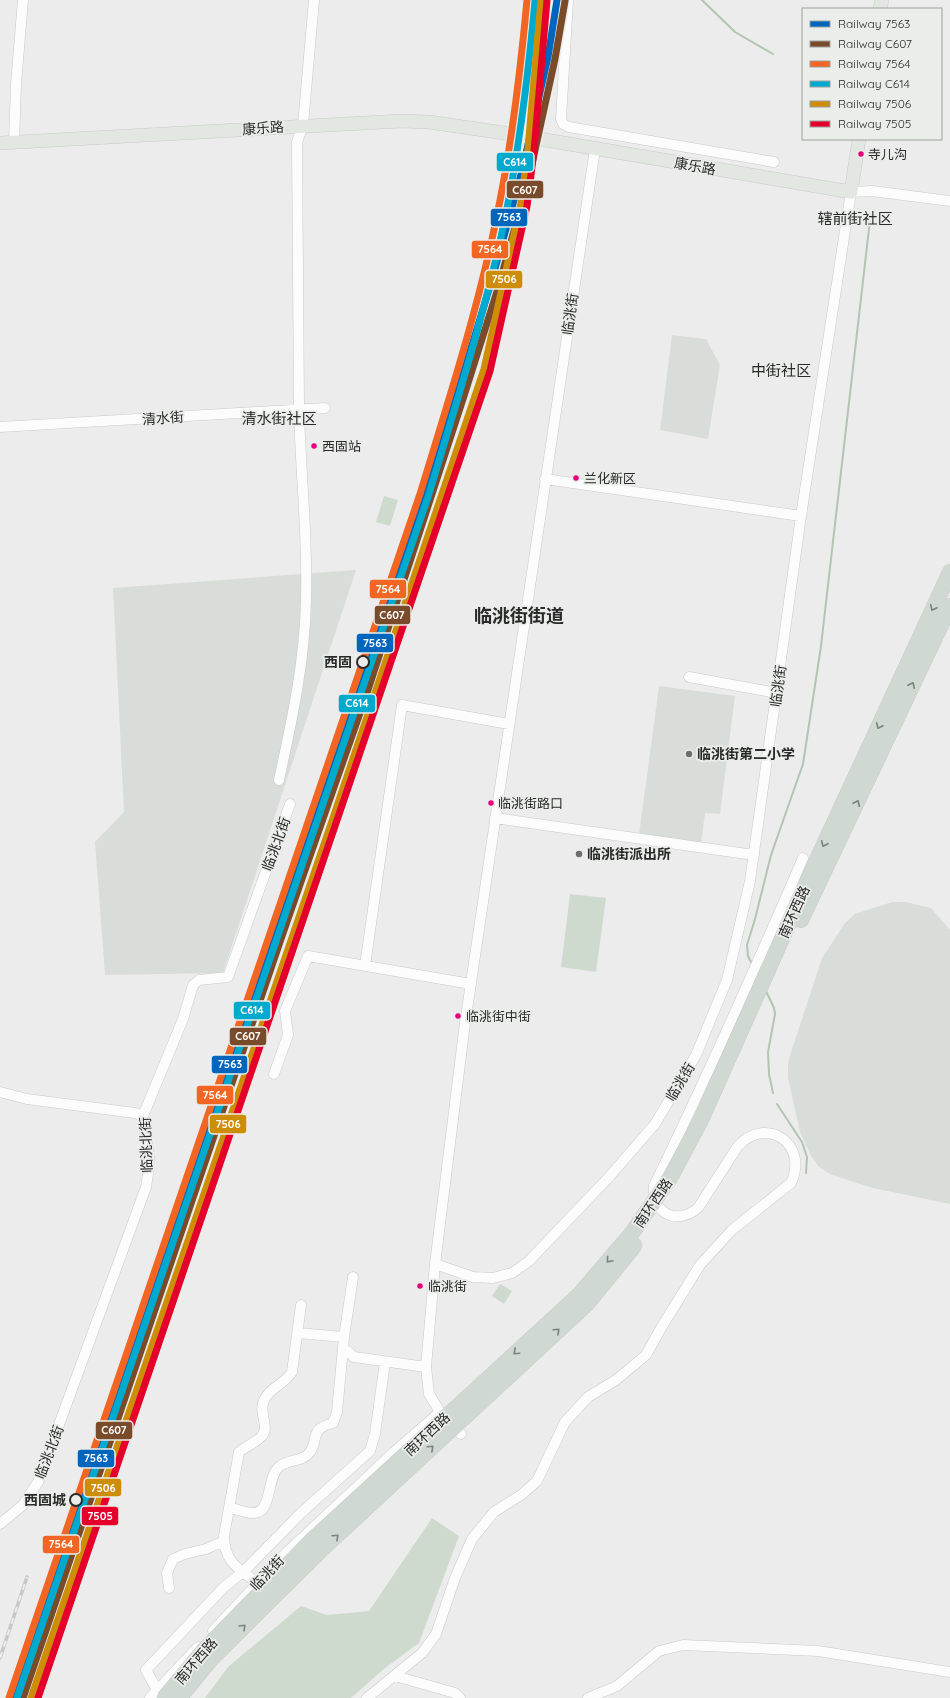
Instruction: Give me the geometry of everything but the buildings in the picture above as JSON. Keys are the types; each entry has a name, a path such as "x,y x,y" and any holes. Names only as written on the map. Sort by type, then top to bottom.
{"highway":[{"name":"南环西路","path":"161,1694 311,1541 579,1294 632,1234 670,1178 701,1120 771,974 924,644 950,572"},
{"name":"南环西路","path":"924,644 950,606"},
{"name":"南环西路","path":"179,1698 213,1657 321,1550 587,1304 642,1237 679,1182 709,1125 771,974"}],"main road":[{"name":"康乐路","path":"0,143 303,125 414,121 525,136"},
{"name":"康乐路","path":"540,139 851,192"},
{"path":"851,192 859,140"}],"street":[{"path":"14,142 16,84 22,0"},
{"path":"279,780 298,692 304,642 306,599 306,528 299,408 297,142 303,125 314,0"},
{"path":"568,0 561,119 565,125 569,127 774,162"},
{"name":"临洮街","path":"150,1698 161,1694 257,1583 284,1555 394,1452 440,1412 429,1394 426,1367 435,1264 471,984 595,148"},
{"path":"851,192 872,191 950,201"},
{"name":"临洮街","path":"435,1264 473,1277 493,1278 512,1273 534,1256 609,1177 655,1124 696,1055 727,980 750,881 801,516 851,192"},
{"name":"清水街","path":"0,427 100,422 299,408 325,408"},
{"path":"546,479 801,516"},
{"path":"689,677 777,693"},
{"path":"365,966 402,705 509,724"},
{"name":"临洮北街","path":"0,1524 23,1505 38,1482 146,1187 149,1170 149,1156 144,1133 143,1116 184,1019 193,985 199,980 228,977 290,804"},
{"path":"495,818 754,855"},
{"path":"367,1698 422,1653 436,1634 455,1578 472,1539 494,1512 521,1495 537,1481 565,1422 588,1397 616,1380 646,1355 700,1265 732,1230 791,1183 795,1173 796,1163 790,1145 778,1136 763,1132 753,1134 744,1139 698,1208 691,1213 675,1217 667,1214 660,1209 655,1202 653,1194 654,1186 705,1080 762,954 802,858"},
{"path":"274,1074 288,1035 285,1011 308,956 471,984"},
{"path":"0,1092 27,1099 135,1113 143,1116"},
{"path":"230,1508 251,1513 261,1510 267,1502 270,1482 274,1473 280,1466 288,1461 306,1456 312,1449 317,1432 326,1424 333,1423 337,1412 344,1342 353,1277"},
{"path":"257,1583 232,1563 227,1555 224,1541 239,1452 258,1440 265,1432 266,1427 262,1409 263,1401 268,1394 288,1379 292,1372 301,1305"},
{"path":"298,1333 344,1342 354,1357 426,1367"},
{"path":"161,1694 146,1670 224,1587 243,1572 301,1513 370,1450 376,1434 385,1362"},
{"path":"440,1412 461,1434"},
{"path":"169,1588 166,1573 173,1559 185,1554 206,1550 224,1541"},
{"path":"588,1698 617,1686 660,1651 683,1645 818,1651 950,1672"},
{"path":"395,1676 454,1693 460,1698"}],"shaded area":[{"path":"672,335 706,339 720,365 708,439 660,430"},
{"path":"384,496 398,500 390,526 376,522"},
{"path":"356,570 223,973 105,975 95,842 124,812 113,588"},
{"name":"临洮街第二小学","path":"659,686 735,696 720,814 705,813 701,843 639,835"},
{"path":"570,894 606,898 596,972 561,967"},
{"path":"892,902 905,902 931,908 950,930 950,1204 873,1188 832,1175 819,1167 811,1156 800,1132 788,1078 788,1063 822,958 845,923 855,914"},
{"path":"500,1284 512,1291 504,1304 492,1296"},
{"path":"432,1518 459,1536 419,1643 385,1668 351,1698 205,1698 229,1666 301,1606 327,1615 369,1611"}],"waterway":[{"path":"702,0 735,32 773,54"},
{"path":"752,964 748,956 747,945 771,855 803,764 821,646 870,220"},
{"path":"766,991 774,1008 775,1014 768,1052 769,1074 773,1093"},
{"path":"777,1104 802,1142 807,1157 806,1173"}],"railway":[{"path":"0,1658 27,1577"}],"rail line":[{"name":"7564","path":"9,1698 420,494 479,293 501,197 514,113 527,0"},
{"name":"7506","path":"31,1698 331,824 484,369 521,203 528,149 541,0"},
{"name":"7505","path":"38,1698 490,371 527,206 534,151 547,0"},
{"name":"7563","path":"15,1698 275,930 360,690 457,394 491,283 522,171 548,57 557,0"},
{"name":"C614","path":"17,1698 428,497 478,330 503,228 514,172 535,1"},
{"name":"C607","path":"23,1698 283,933 367,693 464,396 499,285 530,173 555,59 565,1"}],"place":[{"name":"寺儿沟","path":"861,154"},
{"name":"西固站","path":"314,446"},
{"name":"兰化新区","path":"576,478"},
{"name":"西固","path":"363,662"},
{"name":"临洮街第二小学","path":"689,754"},
{"name":"临洮街路口","path":"491,803"},
{"name":"临洮街派出所","path":"579,854"},
{"name":"临洮街中街","path":"458,1016"},
{"name":"临洮街","path":"420,1286"},
{"name":"西固城","path":"76,1500"}],"district":[{"name":"辖前街社区","path":"855,218"},
{"name":"中街社区","path":"781,370"},
{"name":"清水街社区","path":"279,418"},
{"name":"临洮街街道","path":"519,615"}]}
